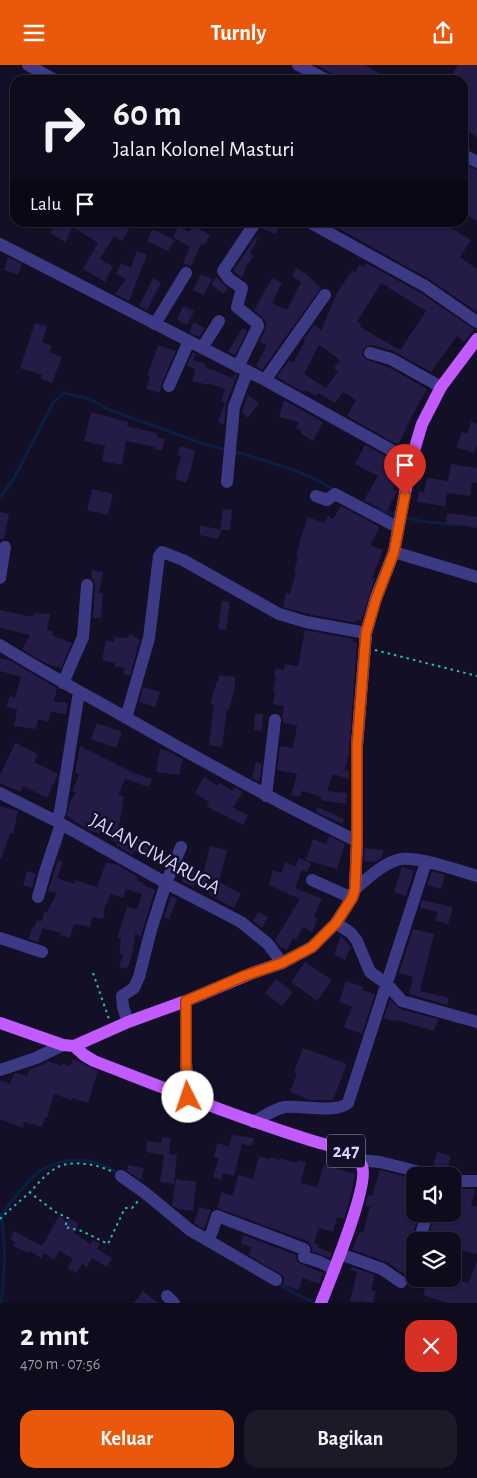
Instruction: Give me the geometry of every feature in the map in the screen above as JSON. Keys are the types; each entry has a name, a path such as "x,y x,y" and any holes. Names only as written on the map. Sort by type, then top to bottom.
{"main road":[{"path":"68,1046 186,1001 244,976 282,963 312,947 336,923 353,894 357,841 357,745 366,633 376,599 394,552 411,461 422,424 441,387 477,339"},
{"path":"0,1023 68,1046 94,1061 188,1097 186,1001"},
{"name":"247","path":"188,1097 253,1122 344,1151 359,1160 363,1168 363,1183 340,1255 321,1303"}],"street":[{"path":"28,65 45,75"},
{"path":"298,65 317,75"},
{"path":"227,482 234,407 242,369 258,325 237,307 242,288 227,278 223,271 251,227"},
{"path":"318,227 425,286 477,322"},
{"path":"0,244 265,380 411,461"},
{"path":"155,324 186,273"},
{"path":"265,380 325,295"},
{"path":"202,348 218,321"},
{"path":"169,386 189,341"},
{"path":"370,353 386,356 441,387"},
{"path":"316,496 327,500 335,494 399,528"},
{"path":"0,578 5,547"},
{"path":"126,717 149,638 159,556 162,552 190,564 279,614 306,622 366,633"},
{"path":"394,552 477,577"},
{"path":"63,683 83,637 88,585"},
{"path":"0,645 63,683 266,796 357,841"},
{"path":"38,897 59,822 79,692"},
{"path":"266,796 275,720"},
{"name":"JALAN CIWARUGA","path":"0,793 59,822 166,883 241,922 268,944 282,963"},
{"path":"128,1022 122,996 134,988 139,977 151,930 180,847"},
{"path":"312,880 353,894 397,860 407,859 426,862 477,876"},
{"path":"253,1122 287,1107 312,1108 346,1105 426,862"},
{"path":"336,923 351,933 357,941 370,972 387,984 402,1001 477,1022"},
{"path":"0,938 42,952"},
{"path":"0,1070 68,1046"},
{"path":"359,1160 380,1162 406,1169"},
{"path":"121,1176 144,1192 190,1230 276,1280"},
{"path":"461,1181 477,1181"},
{"path":"208,1239 217,1216 304,1249 304,1257 320,1261 334,1269"},
{"path":"340,1255 382,1269 402,1281"}],"path":[{"path":"365,647 477,675"},
{"path":"93,973 113,1029"},
{"path":"0,1219 40,1181 58,1167 78,1163 104,1167 121,1176"},
{"path":"29,1192 57,1213 68,1218 65,1227 82,1231 108,1243 125,1208 132,1208 144,1192"}],"building":[{"path":"316,65 365,65 380,74 333,75"},
{"path":"458,65 477,65 477,137 468,132 468,75 452,75"},
{"path":"468,166 477,170 477,221 468,215"},
{"path":"54,227 73,227 65,242 50,233"},
{"path":"73,227 125,227 129,229 122,241 114,236 100,259 113,266 105,282 83,269 98,243"},
{"path":"178,227 189,232 192,227 196,227 210,235 204,245 201,244 191,266 183,263 190,247 173,237"},
{"path":"261,227 279,227 276,234"},
{"path":"336,227 449,227 471,240 460,257 477,269 477,312 429,279"},
{"path":"152,229 175,240 168,251 147,241"},
{"path":"255,238 258,239 250,253 254,256 247,265 242,278 233,271"},
{"path":"137,251 147,255 129,301 115,294 126,279 116,274 121,263 131,268"},
{"path":"8,257 22,264 18,275 4,270"},
{"path":"366,263 421,293 474,329 464,342 457,336 431,372 393,351 372,345 364,348 362,354 365,359 388,367 427,389 398,445 347,416 356,400 343,392 335,403 318,393 316,396 305,390 303,392 277,377 289,360 293,363 305,341 303,340 314,325 321,330 338,291 352,271 355,273 360,264 364,267","holes":["381,283 426,311 400,350 360,327 362,324 357,322","319,345 340,360 334,368 338,371 326,388 304,374"]},
{"path":"296,268 305,273 321,288 262,370 256,366 267,345 259,342 266,323 254,310 272,278 282,283 272,303 287,310 301,282 292,276"},
{"path":"201,274 212,279 204,295 193,290"},
{"path":"216,277 228,288 224,294 211,285"},
{"path":"153,278 161,283 147,310 139,306"},
{"path":"183,306 194,311 187,325 177,320"},
{"path":"194,322 205,328 199,337 189,332"},
{"path":"35,323 47,326 42,342 52,346 49,352 62,357 52,383 41,379 42,375 20,368"},
{"path":"242,328 247,331 235,355 228,352"},
{"path":"158,345 176,351 162,383 160,393 146,389 150,377 147,376"},
{"path":"193,352 196,354 193,360 206,364 205,367 233,378 235,374 237,375 226,404 224,425 218,422 225,403 221,401 225,389 208,383 208,385 192,381 195,369 187,365"},
{"path":"248,393 259,403 248,418 242,413"},
{"path":"284,400 323,422 313,441 300,433 302,432 296,428 299,422 279,417"},
{"path":"91,412 128,422 127,426 157,433 157,437 165,439 162,451 154,449 155,447 126,441 122,465 102,461 105,446 84,441"},
{"path":"471,422 477,424 477,446 474,453 456,447 462,432 467,434"},
{"path":"365,445 402,465 393,489 397,492 386,512 364,500 378,476 355,464"},
{"path":"180,446 195,451 186,483 175,479 181,456 177,455"},
{"path":"451,464 477,468 477,483 472,482 470,496 447,493 445,506 417,502 419,491 424,492 427,478 448,481"},
{"path":"92,489 113,494 108,515 87,510"},
{"path":"341,506 380,527 370,545 383,550 372,578 375,579 361,621 357,620 356,623 283,607 286,593 290,594 296,572 294,571 299,543 308,517 324,523 328,516 333,519"},
{"path":"223,509 232,510 230,530 220,530"},
{"path":"0,512 9,514 4,539 0,539"},
{"path":"447,513 477,517 477,528 446,523"},
{"path":"200,525 221,530 218,539 200,535"},
{"path":"92,570 103,572 99,593 103,593 101,618 93,618 95,586 91,578"},
{"path":"222,601 230,602 226,630 218,629"},
{"path":"0,610 33,617 34,613 50,614 47,630 53,632 52,635 72,643 61,668 47,664 22,649 30,635 0,628"},
{"path":"305,630 353,639 353,642 357,643 349,753 345,770 349,771 349,779 333,774 327,791 347,793 346,804 321,800 322,797 302,791 300,797 291,795 297,774 277,770 280,746 293,748 297,726 283,723 284,706 273,704 276,676 274,676 276,668 284,670 285,664 298,666"},
{"path":"130,634 140,640 130,676 123,674 125,668 114,666 115,663 102,660 106,640 114,642 114,637 128,638"},
{"path":"0,658 9,660 57,688 54,701 68,703 66,714 51,712 48,722 38,719 36,729 14,726 17,710 6,706 10,696 15,698 21,677 0,671"},
{"path":"219,675 235,677 235,686 229,710 227,709 222,747 209,745 214,705 210,704"},
{"path":"143,687 160,692 155,707 139,702"},
{"path":"255,714 263,714 262,731 254,730"},
{"path":"97,723 122,732 116,748 91,739"},
{"path":"15,743 38,754 34,762 58,774 47,798 23,786 20,792 0,783 0,775"},
{"path":"80,746 134,773 152,779 149,787 125,779 118,795 124,796 119,827 123,828 123,831 167,851 161,864 134,851 132,855 116,845 117,843 111,840 111,837 88,830 67,816 69,804 76,792 72,791 79,775 75,772"},
{"path":"160,749 183,759 179,775 156,772"},
{"path":"256,762 262,764 259,782 252,778"},
{"path":"204,777 218,786 220,783 233,791 235,787 243,792 233,808 248,815 243,825 207,807 209,802 195,793"},
{"path":"0,806 18,811 13,834 10,833 1,859 0,858"},
{"path":"318,807 344,819 342,824 316,812"},
{"path":"329,836 345,844 337,869 306,860 313,839 326,844"},
{"path":"210,846 227,850 219,882 241,894 234,908 209,895 211,891 194,884 194,887 182,882 186,869 203,875"},
{"path":"365,848 383,850 382,858 375,862 364,861"},
{"path":"299,858 311,863 307,872 302,870 295,888 322,899 314,916 318,919 312,932 303,927 296,940 293,938 287,950 280,947 275,940 300,899 269,885 273,870 281,873 286,862 295,867"},
{"path":"58,860 63,862 57,878 74,884 75,880 97,887 106,862 118,865 138,877 136,880 144,883 143,885 155,890 141,936 135,934 132,956 127,969 119,967 123,955 119,954 121,938 117,938 127,907 137,909 142,894 126,889 123,898 111,894 103,911 105,912 103,919 92,917 90,927 75,924 69,938 60,935 61,933 43,928 38,942 28,939 37,920 42,921 44,912 47,912 57,893 48,891"},
{"path":"402,867 414,871 406,896 394,892"},
{"path":"27,871 36,874 32,888 23,885"},
{"path":"432,871 445,875 441,889 427,885"},
{"path":"171,896 177,899 169,919 164,917"},
{"path":"422,900 453,907 448,924 435,920 438,912 420,908"},
{"path":"258,912 268,917 262,928 253,921"},
{"path":"413,929 434,934 420,991 449,998 447,1005 409,994 413,977 399,973"},
{"path":"341,936 351,947 345,960 334,955"},
{"path":"305,962 332,980 317,1001 291,982"},
{"path":"276,979 293,992 282,1006 265,993"},
{"path":"346,981 363,987 362,990 375,994 362,1034 344,1027 352,1007 339,1002"},
{"path":"390,1000 400,1009 438,1019 434,1031 384,1018"},
{"path":"303,1048 347,1064 333,1100 310,1100 290,1092 297,1073 294,1072"},
{"path":"73,1059 98,1071 88,1103 54,1094 47,1118 45,1118 42,1127 24,1122 23,1128 0,1119 0,1080 10,1084 14,1074 27,1076 30,1069 43,1065 48,1061 61,1066 62,1063 70,1066"},
{"path":"232,1135 254,1138 252,1146 242,1144 234,1176 223,1173 221,1180 213,1177 219,1158 214,1157 217,1143 229,1146"},
{"path":"162,1137 171,1138 169,1154 177,1155 174,1184 160,1182 164,1155 146,1152 147,1141 161,1143"},
{"path":"437,1152 451,1156 448,1167 433,1167"},
{"path":"259,1156 279,1160 280,1158 297,1163 298,1160 306,1162 301,1183 317,1187 324,1165 355,1174 344,1219 337,1217 333,1232 319,1228 314,1243 319,1245 318,1247 332,1253 330,1258 312,1251 311,1245 307,1241 217,1208 222,1192 233,1196 238,1175 253,1179"},
{"path":"128,1165 144,1168 141,1180 127,1171"},
{"path":"380,1170 406,1177 406,1222 416,1222 413,1232 406,1232 406,1275 387,1262 352,1250 360,1231 363,1232 370,1207 365,1206 368,1195 372,1196"},
{"path":"176,1179 196,1182 193,1211 178,1209 172,1205"},
{"path":"461,1189 475,1189 471,1207 477,1206 477,1254 461,1251 461,1232 430,1232 433,1222 461,1222"},
{"path":"199,1207 211,1210 204,1229 194,1223"},
{"path":"59,1216 68,1222 69,1219 78,1223 74,1233 90,1244 93,1240 100,1244 97,1249 112,1258 107,1267 92,1258 87,1267 82,1264 77,1273 67,1268 73,1259 60,1251 54,1260 44,1253 41,1258 30,1251 28,1253 13,1246 15,1242 10,1239 14,1231 42,1246"},
{"path":"243,1235 296,1255 297,1261 301,1264 323,1273 319,1284 303,1278 298,1290 283,1285 284,1276 248,1255 252,1247 241,1244"},
{"path":"477,1261 477,1303 447,1303 423,1295 425,1287 461,1287 461,1281 468,1283"},
{"path":"352,1267 375,1275 371,1290 376,1291 373,1303 350,1301 357,1272 351,1270"},
{"path":"143,1291 158,1303 134,1303"}],"waterway":[{"path":"0,497 13,480 53,403 64,393 90,399 107,409 198,442 226,450"},
{"path":"232,451 298,472 336,491"},
{"path":"375,509 398,515"},
{"path":"404,517 420,521 457,525"},
{"path":"1,1303 4,1259 1,1215 24,1186 40,1171 59,1162 69,1160 90,1161 118,1173"},
{"path":"279,1283 286,1289 313,1302"}],"route":[{"path":"188,1097 185,1029 186,1001 244,976 282,963 312,947 336,923 352,898 355,889 357,841 357,745 366,633 376,599 394,552 405,495"}]}
